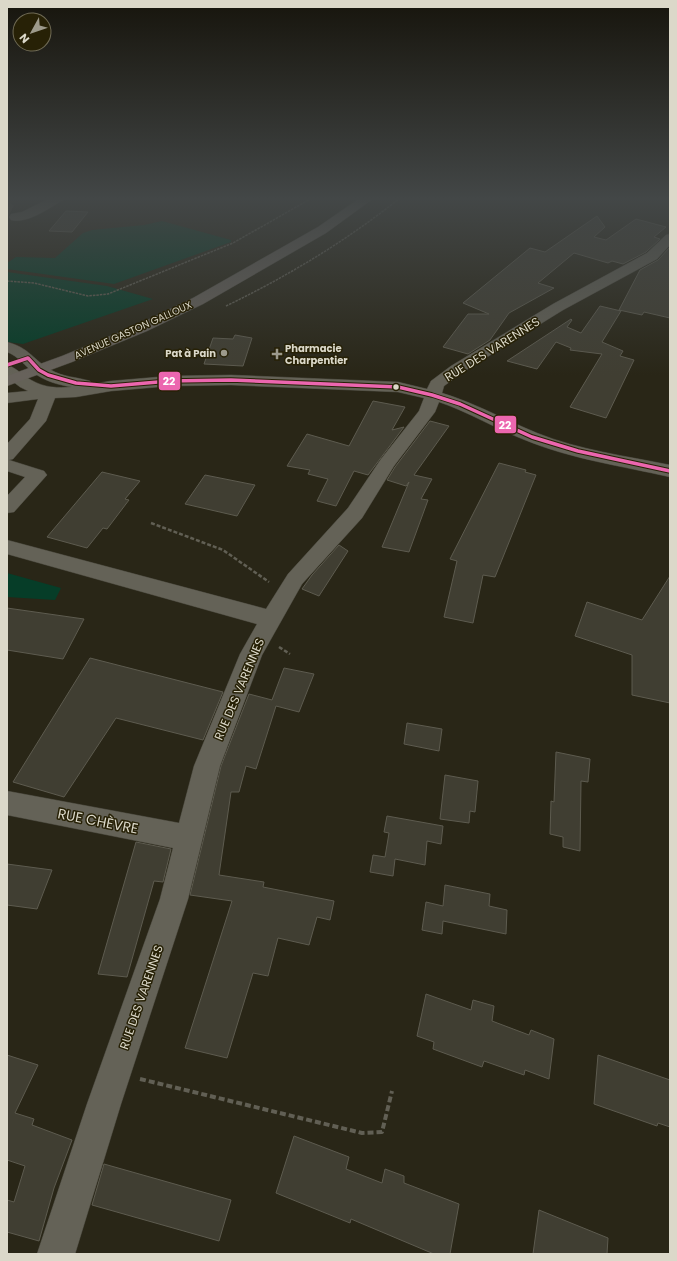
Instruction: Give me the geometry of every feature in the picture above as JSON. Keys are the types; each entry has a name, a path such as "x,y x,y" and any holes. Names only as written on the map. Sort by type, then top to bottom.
{"main road":[{"name":"AVENUE GASTON GALLOUX","path":"12,375 33,364 142,328 198,301 275,257"},
{"name":"AVENUE GASTON GALLOUX","path":"73,342 254,269"},
{"name":"AVENUE GASTON GALLOUX","path":"33,364 43,353"}],"street":[{"path":"649,258 663,262"},
{"name":"RUE DES VARENNES","path":"56,1254 174,899 207,766 251,654 286,593 295,579 354,513 387,463 427,412 432,394 437,384 457,369 558,307 649,258"},
{"path":"7,347 22,353 33,364 48,375 70,382 111,386"},
{"path":"7,391 12,375 33,364"},
{"path":"243,380 261,365"},
{"path":"7,398 48,393 76,392 111,386 170,381 243,380 287,374 398,386 432,394 460,404 532,437 578,451 670,471"},
{"path":"12,375 48,393"},
{"path":"7,455 38,421 48,393"},
{"path":"7,465 38,475 7,507"},
{"path":"7,547 271,619"},
{"name":"RUE CHÈVRE","path":"7,803 189,838"}],"path":[{"path":"7,281 34,283 88,296 108,294 199,257"},
{"path":"151,523 223,550 286,593"},
{"path":"115,1073 362,1133 382,1132 392,1090"}],"green space":[{"path":"16,257 190,257 114,284 7,269 7,263"},
{"path":"7,272 107,286 153,299 23,344 7,342"},
{"path":"7,573 61,588 55,600 7,597"}],"building":[{"path":"519,257 569,257 538,283 554,288 509,313 490,340 468,354 443,347 468,314 489,314 463,303"},
{"path":"587,257 637,257 623,264 612,261 608,263"},
{"path":"661,257 670,257 670,318 644,312 642,315 619,310 640,270"},
{"path":"600,306 621,311 602,342 623,351 620,356 634,360 606,418 570,407 602,354 570,350 571,348 556,342 537,369 507,361 571,319 572,320 567,327 581,333"},
{"path":"235,335 252,338 243,366 204,364 213,338 233,339"},
{"path":"373,401 405,407 392,430 404,427 368,475 354,471 336,506 317,501 328,479 308,474 310,470 287,466 307,434 349,446"},
{"path":"430,421 449,426 414,475 432,479 421,499 428,500 409,552 382,547 409,482 406,486 387,480"},
{"path":"499,463 526,470 525,472 536,475 495,577 483,575 473,623 444,617 457,561 450,559"},
{"path":"102,472 140,481 125,499 129,500 107,529 103,528 87,548 47,537"},
{"path":"205,475 255,485 237,516 185,504"},
{"path":"339,545 348,551 319,596 302,589 312,575"},
{"path":"670,576 670,703 632,695 632,655 575,636 587,602 642,620"},
{"path":"7,608 84,619 63,659 7,650"},
{"path":"90,658 223,692 203,740 116,718 64,797 13,782"},
{"path":"284,668 314,674 299,712 276,706 256,769 246,766 239,792 231,792 219,875 264,882 263,887 334,901 330,920 317,917 309,945 278,938 268,976 253,973 227,1058 185,1048 232,901 190,895 221,766 249,694 272,700"},
{"path":"407,723 442,729 439,751 404,744"},
{"path":"556,752 590,759 588,782 581,781 580,851 563,847 563,837 550,834 551,801 554,802"},
{"path":"445,775 478,781 475,812 470,811 469,823 440,819"},
{"path":"387,816 443,826 441,844 427,841 425,865 395,859 393,876 370,872 373,855 385,857 389,833 384,832"},
{"path":"136,842 171,849 163,882 154,881 127,977 98,974"},
{"path":"7,864 52,870 37,909 7,905"},
{"path":"445,885 490,894 489,906 507,910 506,934 443,921 442,934 422,930 426,902 443,906"},
{"path":"426,994 471,1010 473,1000 494,1006 492,1021 529,1035 531,1030 554,1039 549,1079 525,1070 524,1075 484,1061 482,1067 433,1049 434,1042 417,1036"},
{"path":"7,1055 38,1065 15,1113 34,1119 32,1125 72,1140 54,1188 39,1241 7,1232 7,1200 14,1202 25,1166 7,1160"},
{"path":"598,1055 670,1080 670,1127 658,1123 657,1126 594,1104"},
{"path":"294,1136 349,1157 346,1169 382,1183 385,1169 404,1176 404,1183 459,1204 450,1254 434,1254 351,1219 350,1223 276,1193"},
{"path":"104,1164 231,1200 219,1241 92,1205"},
{"path":"539,1210 608,1238 607,1254 533,1254"}],"transit line":[{"name":"22","path":"7,365 28,358 39,370 48,375 76,383 111,386 170,381 231,380 398,387 432,395 460,404 532,437 578,451 670,471"}],"place":[{"name":"Pat à Pain","path":"224,353"},
{"name":"Pharmacie Charpentier","path":"277,354"}]}
